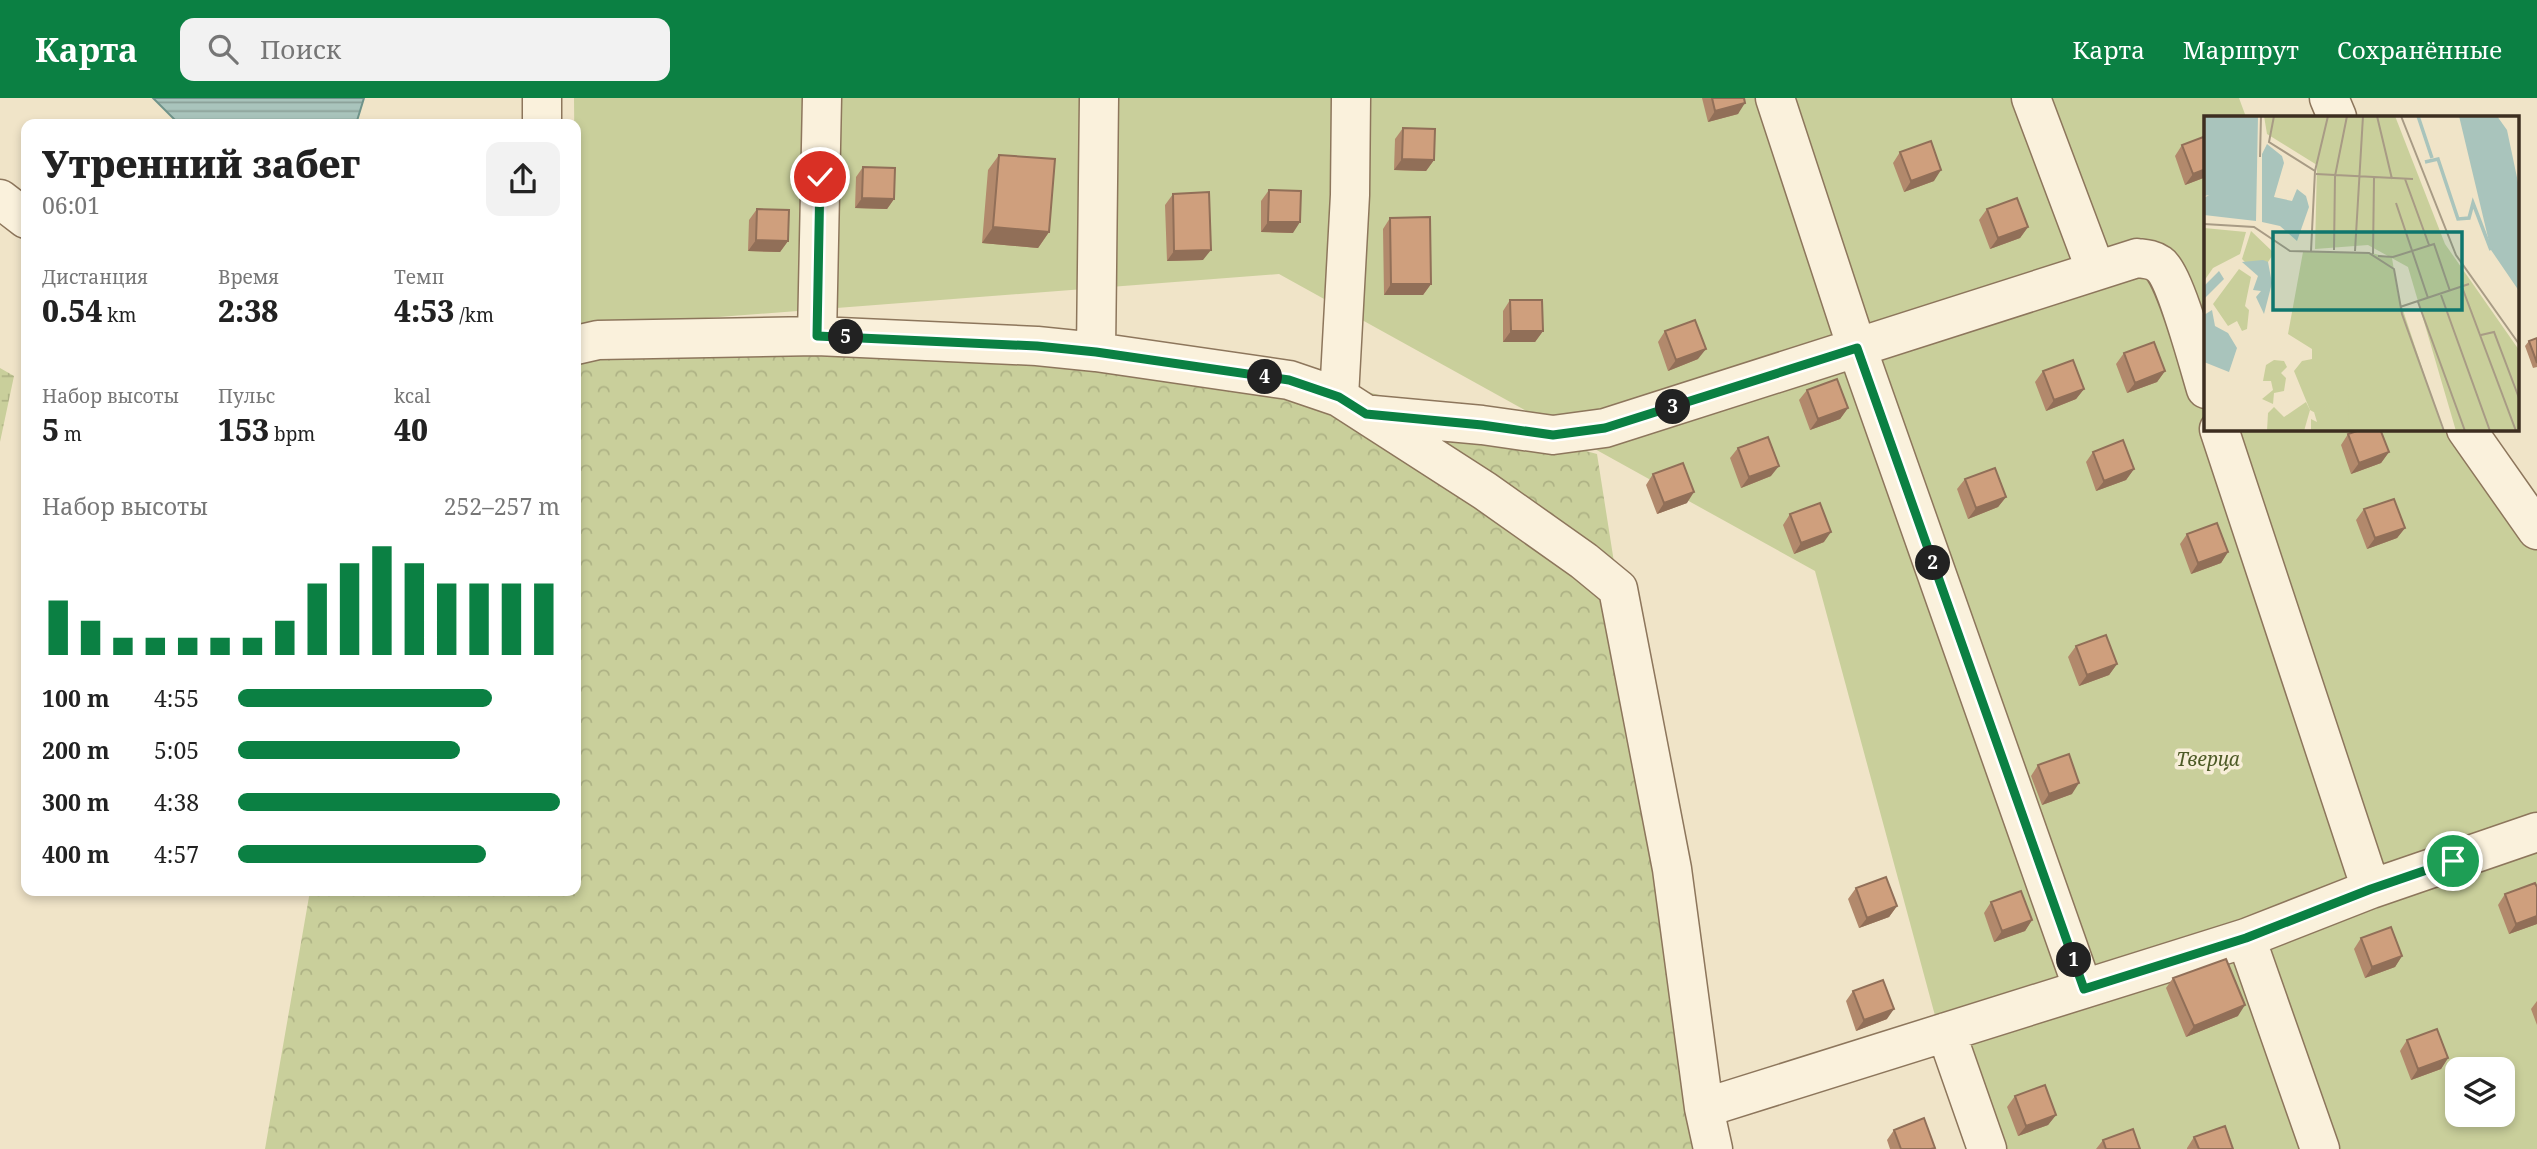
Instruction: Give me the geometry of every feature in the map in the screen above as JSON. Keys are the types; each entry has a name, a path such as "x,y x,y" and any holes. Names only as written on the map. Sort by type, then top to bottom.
{"street":[{"path":"542,98 542,119"},
{"path":"817,336 822,98"},
{"path":"1096,352 1099,98"},
{"path":"1352,98 1352,405"},
{"path":"1775,98 1857,348 2084,989"},
{"path":"2031,98 2096,271"},
{"path":"2329,98 2337,116"},
{"path":"0,199 21,215"},
{"path":"1352,405 1553,435 1605,428 2137,258 2148,259 2161,265 2171,282 2204,383"},
{"path":"581,344 598,340 817,336 1037,346 1289,380 1352,405 1485,491 1584,561 1618,589 1672,869 1704,1108 1713,1149"},
{"path":"2219,430 2371,889"},
{"path":"2467,430 2537,530"},
{"path":"1704,1108 2246,938 2371,889 2536,834"},
{"path":"2246,938 2320,1149"},
{"path":"1946,1032 1987,1149"}],"green space":[{"name":"Тверца","path":"574,98 2239,98 2246,116 2204,116 2204,430 2458,430 2537,549 2537,1149 1971,1149 1815,571 1279,274 581,328 581,119 574,119"},
{"path":"581,339 1261,363 1597,454 1674,944 1716,1149 265,1149 309,896 581,896"},
{"path":"0,368 14,376 0,442"}],"water":[{"path":"153,98 364,98 358,119 174,119"}],"building":[{"path":"1712,98 1744,98 1745,103 1715,111"},
{"path":"1403,128 1435,129 1434,160 1402,159"},
{"path":"2204,137 2204,170 2193,174 2182,145"},
{"path":"1931,141 1941,170 1911,181 1900,152"},
{"path":"999,155 1055,159 1049,232 993,227"},
{"path":"863,167 895,168 894,199 862,198"},
{"path":"1269,190 1301,191 1300,222 1268,222"},
{"path":"1209,192 1211,250 1174,251 1173,194"},
{"path":"2017,198 2028,227 1998,238 1987,209"},
{"path":"757,209 789,210 788,241 756,240"},
{"path":"1430,217 1431,284 1391,284 1390,218"},
{"path":"1510,300 1542,300 1543,331 1511,331"},
{"path":"1695,320 1706,349 1676,360 1665,331"},
{"path":"2537,338 2537,363 2529,341"},
{"path":"2154,342 2165,371 2135,383 2124,353"},
{"path":"2073,360 2084,389 2054,400 2043,371"},
{"path":"1837,379 1848,408 1818,419 1807,390"},
{"path":"2360,430 2380,430 2389,452 2359,463 2348,434"},
{"path":"1768,437 1779,466 1749,477 1738,448"},
{"path":"2123,440 2134,469 2104,481 2093,452"},
{"path":"1683,463 1694,492 1664,503 1653,474"},
{"path":"1995,468 2006,497 1976,508 1965,479"},
{"path":"2394,499 2405,528 2375,538 2364,509"},
{"path":"1820,503 1831,532 1801,543 1790,514"},
{"path":"2217,523 2228,552 2198,563 2187,534"},
{"path":"2106,635 2117,664 2087,675 2076,646"},
{"path":"2069,754 2079,783 2049,794 2038,765"},
{"path":"1886,877 1897,906 1867,918 1856,888"},
{"path":"2535,883 2537,916 2516,924 2505,894"},
{"path":"2021,891 2032,920 2002,931 1991,902"},
{"path":"2391,927 2402,956 2372,967 2361,938"},
{"path":"2226,959 2245,1005 2194,1026 2173,978"},
{"path":"1883,980 1894,1009 1864,1020 1853,991"},
{"path":"2437,1029 2448,1057 2418,1069 2407,1040"},
{"path":"2045,1085 2056,1115 2026,1126 2015,1096"},
{"path":"1924,1118 1935,1148 1901,1149 1894,1130"},
{"path":"2225,1126 2233,1149 2199,1149 2194,1137"},
{"path":"2133,1129 2140,1149 2106,1149 2103,1140"}],"route":[{"path":"820,177 817,336 1037,346 1096,352 1289,380 1339,397 1366,414 1553,435 1605,428 1857,348 2084,989 2246,938 2371,889 2453,861"}]}
